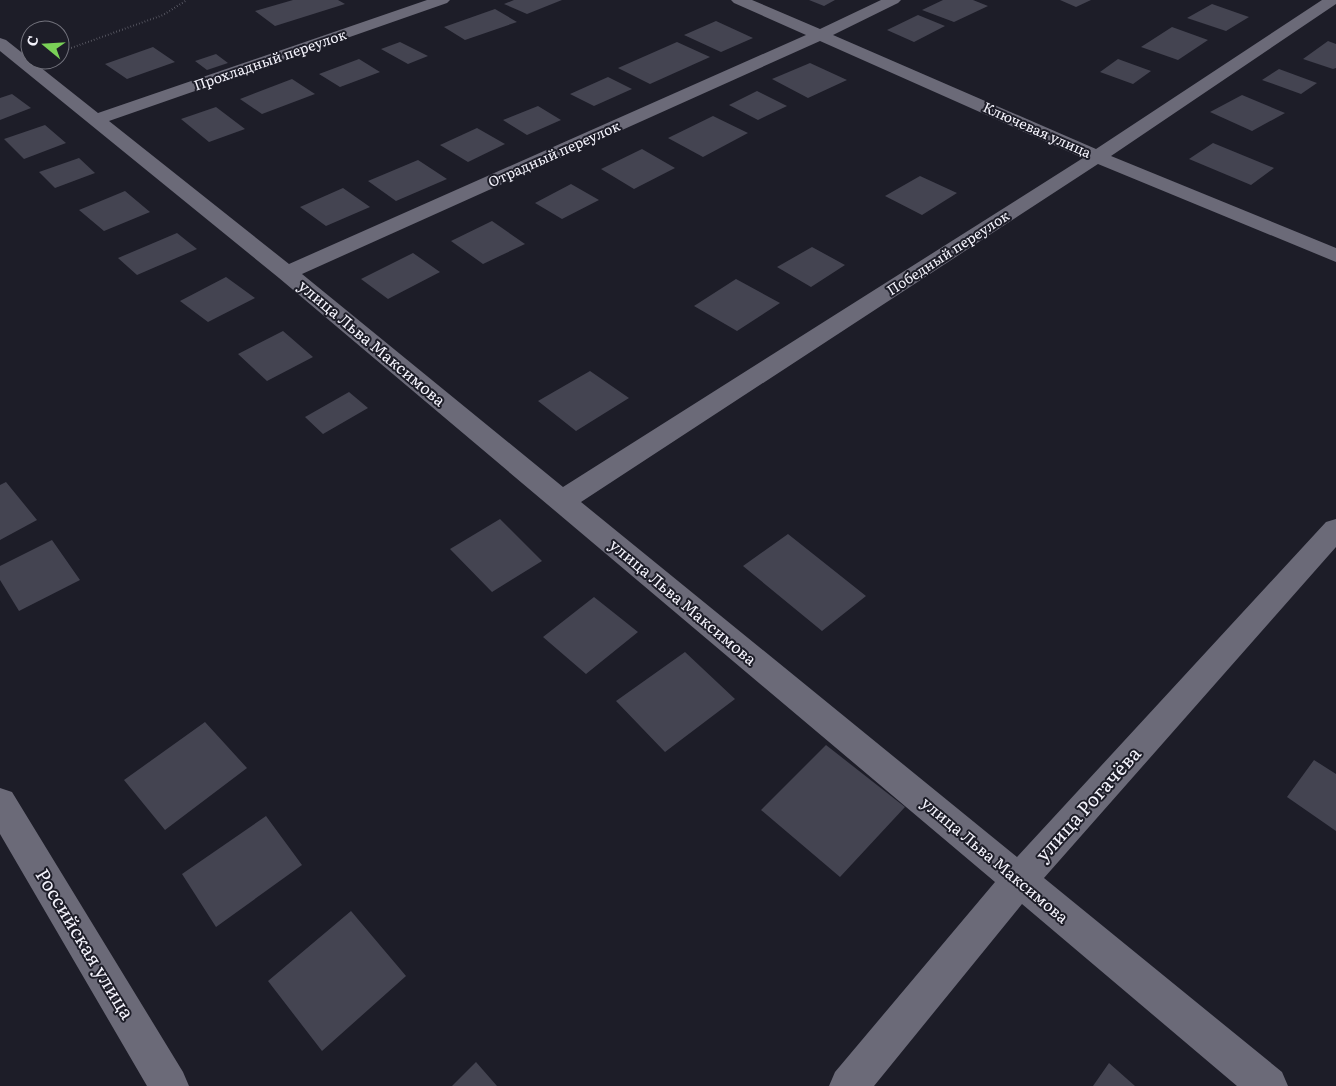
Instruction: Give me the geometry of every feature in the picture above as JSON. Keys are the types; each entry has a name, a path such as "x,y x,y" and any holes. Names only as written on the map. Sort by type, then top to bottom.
{"street":[{"name":"Прохладный переулок","path":"98,119 442,0"},
{"name":"Ключевая улица","path":"739,0 1097,157 1336,256"},
{"name":"Отрадный переулок","path":"287,273 821,35 894,0"},
{"name":"Победный переулок","path":"562,501 1097,157 1332,0"},
{"name":"улица Льва Максимова","path":"0,43 98,119 287,273 1268,1086"},
{"name":"улица Рогачёва","path":"849,1086 1019,880 1336,529"},
{"name":"Российская улица","path":"0,803 170,1086"}],"path":[{"path":"70,48 163,15 187,0"}],"building":[{"path":"293,0 338,0 345,4 275,26 255,11"},
{"path":"514,0 562,0 527,14 504,4"},
{"path":"809,0 835,0 824,6"},
{"path":"943,0 973,0 988,6 954,22 922,10"},
{"path":"1060,0 1091,0 1076,7"},
{"path":"1212,4 1249,17 1226,31 1187,18"},
{"path":"495,9 517,22 465,40 444,27"},
{"path":"918,15 945,26 914,42 887,30"},
{"path":"716,21 753,38 721,52 684,35"},
{"path":"1172,27 1208,40 1178,60 1141,47"},
{"path":"1328,41 1336,44 1336,68 1333,69 1303,59"},
{"path":"400,42 428,56 408,64 381,49"},
{"path":"677,42 710,57 650,84 618,68"},
{"path":"153,47 175,62 127,79 105,64"},
{"path":"216,54 228,63 207,70 195,61"},
{"path":"359,59 380,72 340,87 319,74"},
{"path":"1118,59 1151,71 1133,84 1100,72"},
{"path":"810,63 847,80 808,98 772,79"},
{"path":"1279,69 1317,83 1301,94 1262,80"},
{"path":"608,77 632,89 594,106 570,94"},
{"path":"292,79 315,94 262,114 240,99"},
{"path":"757,91 787,106 758,120 729,105"},
{"path":"12,94 31,108 0,120 0,98"},
{"path":"1242,95 1285,113 1252,131 1210,112"},
{"path":"538,106 561,120 527,135 503,120"},
{"path":"216,107 245,129 209,142 181,119"},
{"path":"713,116 748,133 703,157 668,138"},
{"path":"45,125 66,143 24,159 4,139"},
{"path":"477,128 505,144 468,162 440,145"},
{"path":"1213,143 1274,168 1251,185 1189,159"},
{"path":"642,149 675,168 634,189 601,169"},
{"path":"79,158 95,173 55,188 39,172"},
{"path":"418,160 447,179 396,201 368,181"},
{"path":"920,176 957,193 922,215 885,196"},
{"path":"571,184 599,200 562,219 535,203"},
{"path":"343,188 370,207 326,226 300,207"},
{"path":"125,191 150,212 104,231 79,210"},
{"path":"492,221 525,244 483,264 451,241"},
{"path":"177,233 197,249 137,275 118,258"},
{"path":"812,247 845,265 811,287 777,267"},
{"path":"413,253 440,272 388,299 361,279"},
{"path":"226,277 255,298 208,322 180,301"},
{"path":"736,279 780,303 737,331 694,306"},
{"path":"283,331 313,357 267,381 238,354"},
{"path":"590,371 629,398 576,431 538,401"},
{"path":"349,392 368,408 323,434 305,417"},
{"path":"6,482 37,520 0,540 0,485"},
{"path":"500,519 542,561 492,592 450,549"},
{"path":"788,534 866,596 822,631 743,566"},
{"path":"52,540 80,580 19,611 0,580 0,566"},
{"path":"594,597 638,632 586,674 543,637"},
{"path":"685,652 735,699 665,752 616,701"},
{"path":"205,722 247,768 165,830 124,780"},
{"path":"826,745 905,807 840,877 761,810"},
{"path":"1314,760 1336,774 1336,831 1287,797"},
{"path":"266,816 302,865 216,927 182,874"},
{"path":"351,911 406,976 322,1051 268,981"},
{"path":"476,1062 497,1086 452,1086"},
{"path":"1109,1063 1135,1086 1093,1086"}]}
